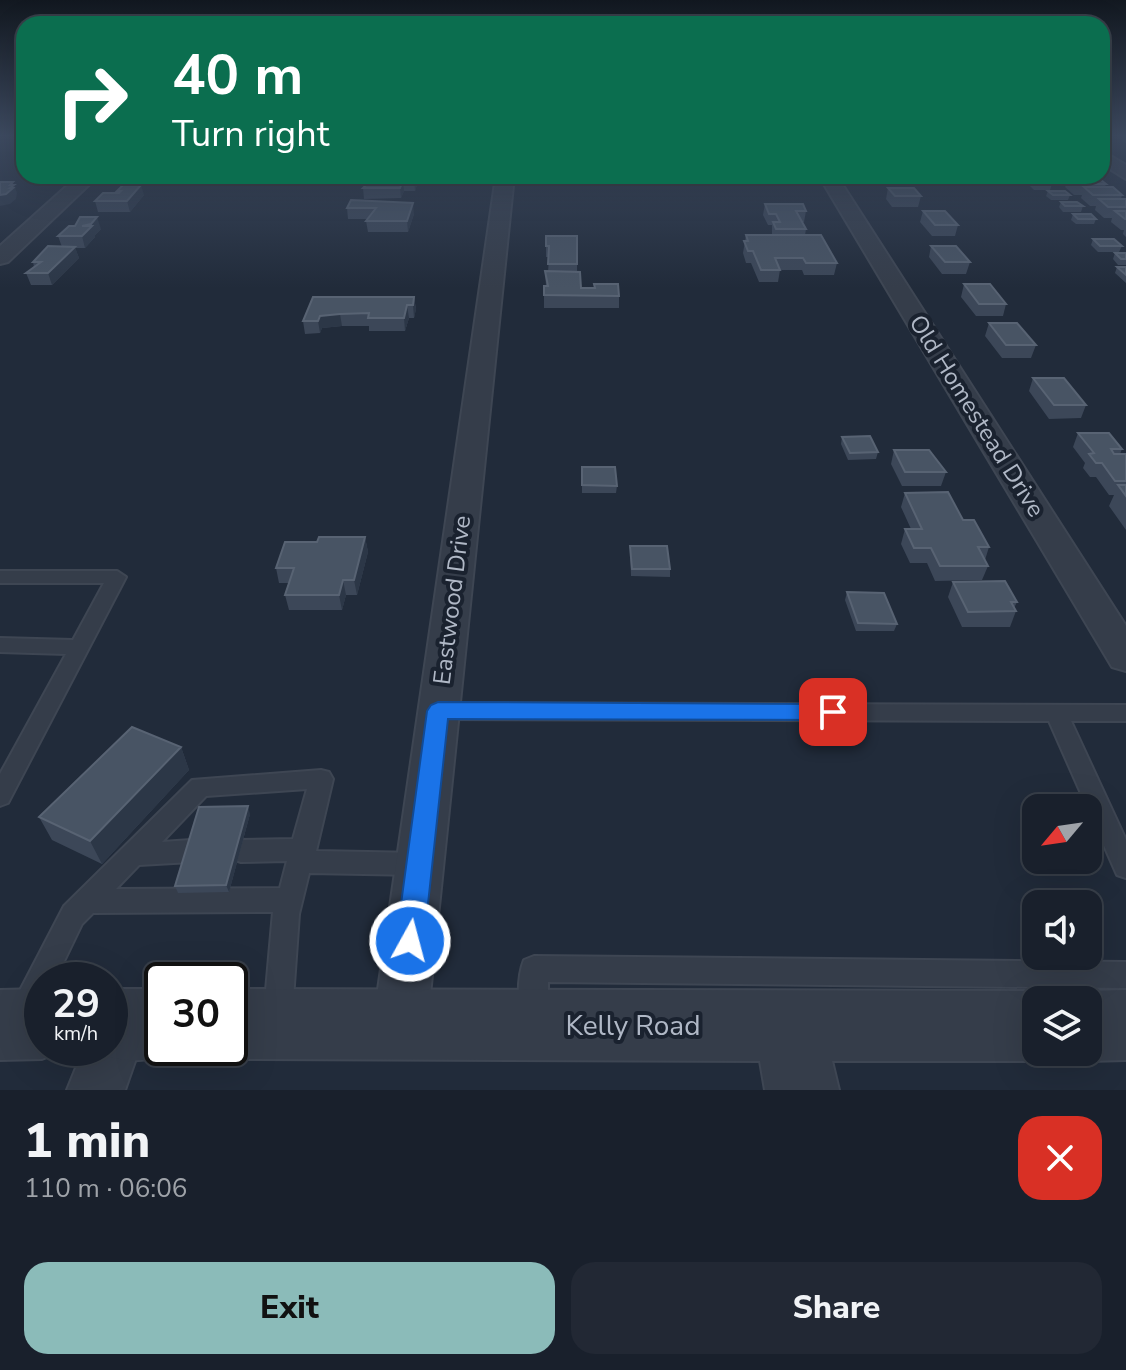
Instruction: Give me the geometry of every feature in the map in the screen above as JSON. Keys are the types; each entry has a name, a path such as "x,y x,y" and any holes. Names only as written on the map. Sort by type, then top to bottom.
{"street":[{"path":"0,257 78,186"},
{"name":"Eastwood Drive","path":"400,1024 504,186"},
{"name":"Old Homestead Drive","path":"834,186 1126,657"},
{"path":"96,1090 131,1024"},
{"name":"Kelly Road","path":"254,1024 534,1025 795,1058 1022,1028"},
{"path":"1102,1026 1126,1025"}],"lane":[{"path":"0,577 117,577 0,796"},
{"path":"0,645 79,647"},
{"path":"438,711 1126,713"},
{"path":"1056,713 1126,867"},
{"path":"20,1025 73,915 200,787 321,779 254,1024"},
{"path":"136,854 191,851"},
{"path":"241,851 419,864"},
{"path":"87,901 290,900"},
{"path":"534,1025 534,969 1126,975"}],"building":[{"path":"0,186 13,186 6,194 0,195"},
{"path":"122,186 140,186 127,201 95,201 103,193 121,191 117,191"},
{"path":"365,186 401,186 400,188 363,188"},
{"path":"1084,187 1113,187 1122,195 1093,195"},
{"path":"888,188 914,188 921,196 895,196"},
{"path":"1048,191 1065,191 1070,195 1053,195"},
{"path":"1099,199 1126,199 1126,207 1108,207"},
{"path":"351,200 413,203 407,221 366,221 376,208 347,208"},
{"path":"1061,202 1077,202 1083,206 1065,206"},
{"path":"765,204 803,204 806,211 796,211 806,229 776,229 773,222 780,222 776,214 769,214"},
{"path":"923,211 945,211 958,225 935,225"},
{"path":"1115,211 1126,211 1126,219 1125,219"},
{"path":"1073,214 1091,214 1096,219 1078,219"},
{"path":"80,217 97,217 91,224 82,226 92,226 82,236 58,236 69,226 75,226"},
{"path":"746,235 821,235 837,263 806,263 803,258 775,258 780,270 761,270 753,251 748,251 744,241 748,241"},
{"path":"546,236 577,236 577,264 548,264"},
{"path":"1093,239 1114,239 1122,246 1100,246"},
{"path":"48,246 75,247 48,273 26,273 41,262 33,262"},
{"path":"931,246 956,246 970,262 945,262"},
{"path":"1115,253 1126,253 1126,259 1121,259"},
{"path":"545,271 580,272 581,288 595,288 594,284 618,284 619,296 544,295 544,286 548,286"},
{"path":"964,284 990,284 1006,304 979,304"},
{"path":"313,297 414,297 413,305 407,305 404,318 368,318 369,313 320,316 318,321 303,321"},
{"path":"989,323 1017,323 1036,345 1006,345"},
{"path":"1033,378 1064,378 1086,405 1054,405"},
{"path":"1078,433 1109,433 1122,449 1111,449 1114,454 1126,454 1126,481 1115,481 1102,463 1096,463 1089,454 1094,453"},
{"path":"870,436 878,452 850,453 842,437"},
{"path":"894,450 929,450 946,472 905,472"},
{"path":"582,467 615,467 617,486 582,485"},
{"path":"1118,485 1126,485 1126,496"},
{"path":"948,492 963,520 974,520 989,547 978,547 988,566 940,566 931,548 914,548 905,529 922,529 905,493"},
{"path":"319,537 365,537 354,580 343,580 339,595 285,595 294,568 276,568 285,542 317,542"},
{"path":"630,546 667,546 670,569 632,569"},
{"path":"1005,581 1017,602 1011,602 1016,611 968,612 953,582"},
{"path":"847,592 884,593 897,624 858,623"},
{"path":"132,727 181,747 90,841 39,817"},
{"path":"248,806 226,885 175,886 199,807"}],"route":[{"path":"410,941 438,711 833,712"}]}
